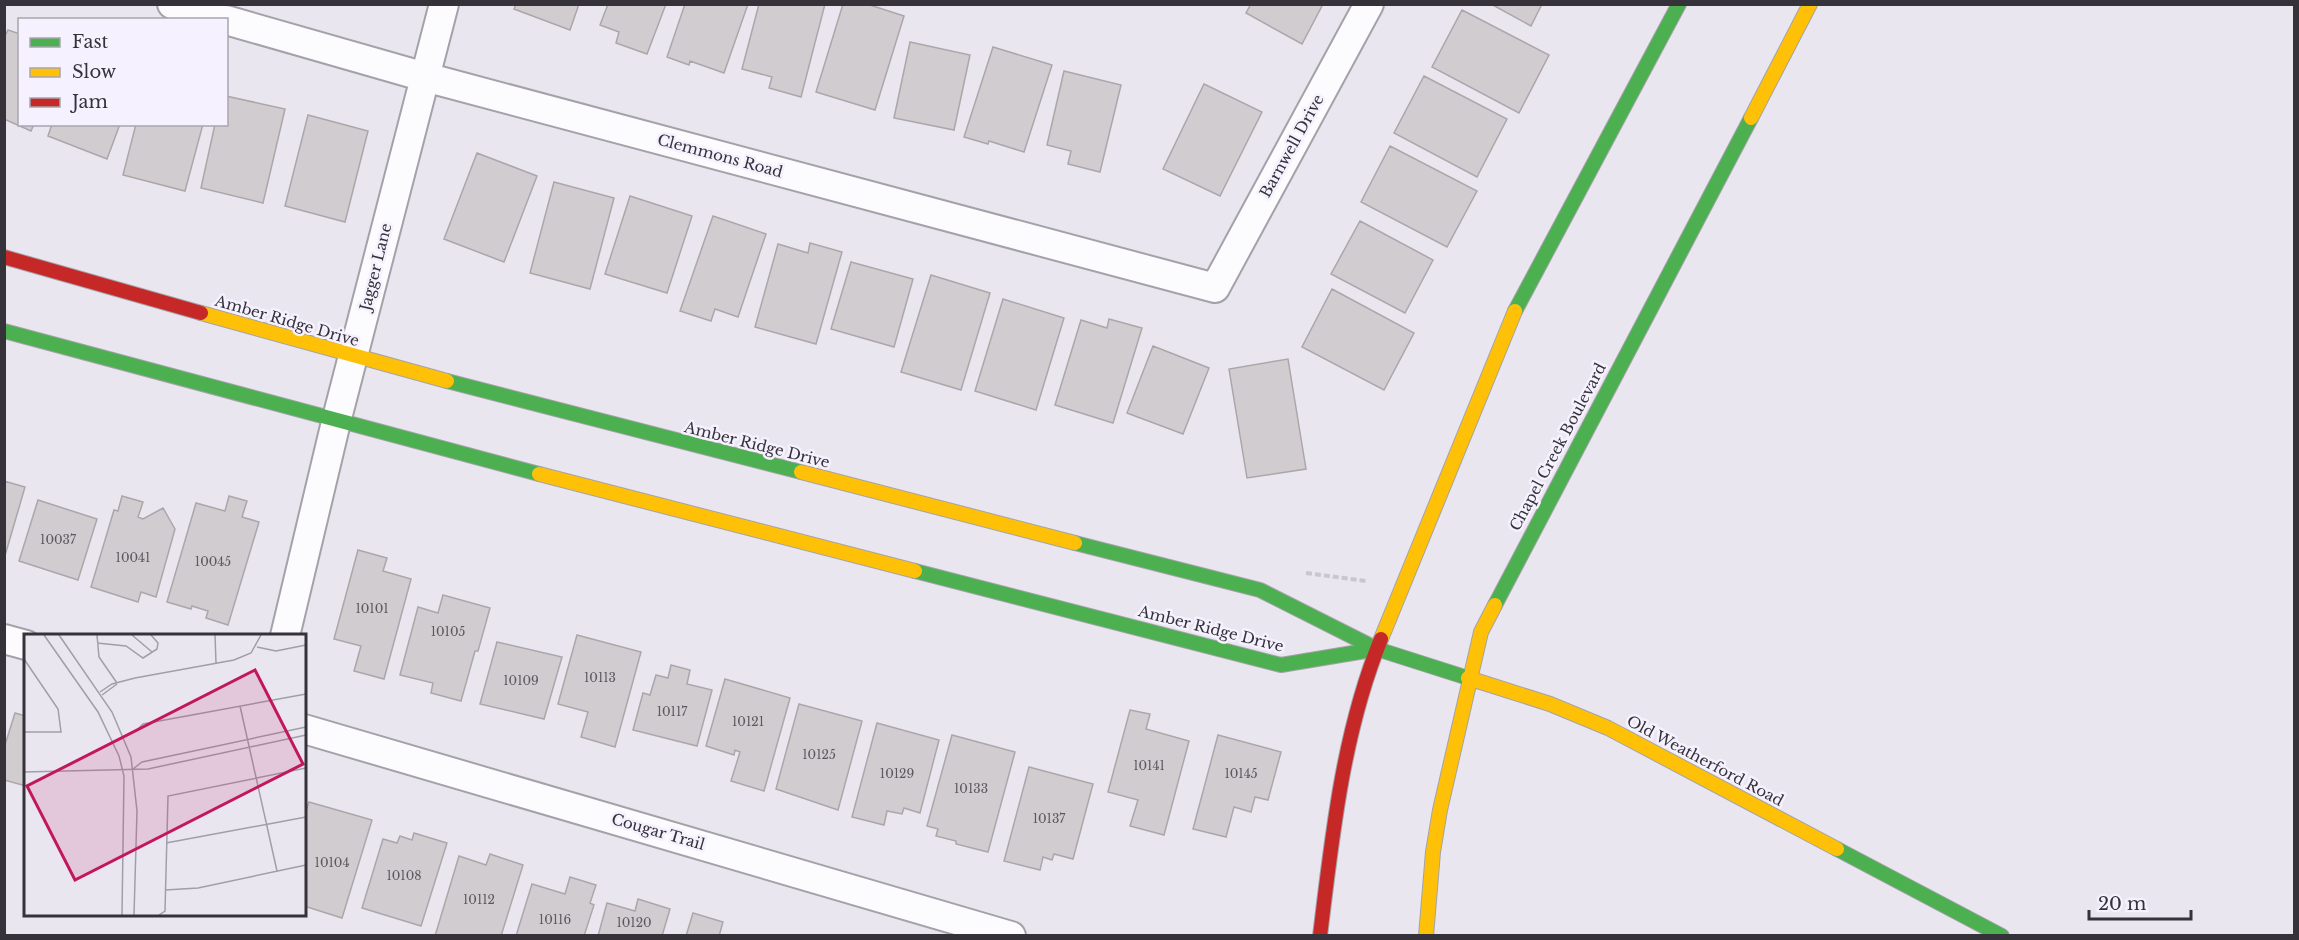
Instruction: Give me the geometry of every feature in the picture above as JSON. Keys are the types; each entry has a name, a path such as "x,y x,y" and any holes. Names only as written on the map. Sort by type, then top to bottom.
{"street":[{"name":"Clemmons Road","path":"172,4 218,18"},
{"name":"Jagger Lane","path":"285,634 336,422 444,4"},
{"name":"Barnwell Drive","path":"1215,288 1369,4"},
{"path":"1320,936 1334,819 1347,753 1377,649 1521,297 1679,4"},
{"name":"Chapel Creek Boulevard","path":"1426,936 1438,820 1468,679 1481,632 1810,4"},
{"name":"Clemmons Road","path":"228,21 425,77 1215,288"},
{"name":"Amber Ridge Drive","path":"4,257 353,357 1260,590 1377,649"},
{"name":"Amber Ridge Drive","path":"4,331 336,422 1281,665 1377,649"},
{"path":"4,639 24,644"},
{"name":"Old Weatherford Road","path":"1377,649 1550,704 1608,728 2002,936"},
{"name":"Cougar Trail","path":"306,730 1011,936"}],"building":[{"path":"516,4 579,4 570,30 514,9"},
{"path":"608,4 666,4 647,54 616,43 619,32 600,25"},
{"path":"685,4 748,4 724,73 690,61 689,65 667,57"},
{"path":"759,4 825,4 801,97 769,88 772,77 742,69"},
{"path":"843,4 867,4 904,16 875,110 816,92"},
{"path":"1251,4 1323,4 1302,44 1246,13"},
{"path":"1491,4 1542,4 1531,26"},
{"path":"1462,10 1549,55 1519,113 1432,67"},
{"path":"8,30 18,33 18,125 4,119 4,38"},
{"path":"910,42 970,55 954,130 894,118"},
{"path":"993,47 1052,65 1024,152 989,141 988,144 964,137"},
{"path":"1064,71 1121,85 1100,172 1068,164 1071,151 1047,145"},
{"path":"1424,76 1507,119 1477,177 1394,133"},
{"path":"1204,84 1262,112 1220,196 1163,169"},
{"path":"228,96 285,109 263,203 201,188 215,126 228,126"},
{"path":"308,115 368,131 345,222 285,206"},
{"path":"20,126 33,126 31,131"},
{"path":"51,126 119,126 107,159 48,136"},
{"path":"135,126 202,126 185,191 123,175"},
{"path":"1390,146 1477,191 1447,247 1361,202"},
{"path":"477,153 537,176 504,262 444,239"},
{"path":"554,182 614,198 590,289 530,273"},
{"path":"630,196 692,216 667,293 605,274"},
{"path":"713,216 766,234 738,317 715,309 711,321 680,311"},
{"path":"1360,221 1433,260 1405,313 1331,274"},
{"path":"810,243 842,252 816,344 755,327 778,244 808,253"},
{"path":"851,262 913,279 894,347 831,329"},
{"path":"931,275 990,293 961,390 901,372"},
{"path":"1332,289 1414,333 1384,390 1302,347"},
{"path":"1003,299 1064,318 1036,410 975,391"},
{"path":"1109,319 1142,328 1113,423 1055,405 1081,320 1107,328"},
{"path":"1153,346 1209,368 1183,434 1127,413"},
{"path":"1288,359 1306,469 1247,478 1229,369"},
{"path":"4,481 25,487 4,559"},
{"path":"122,496 143,502 138,517 143,519 163,508 175,529 156,597 141,592 138,602 91,587 114,510 118,511"},
{"path":"229,496 247,501 242,517 259,522 228,625 206,618 208,611 167,602 196,503 225,511"},
{"path":"38,500 97,519 78,580 19,561"},
{"path":"358,550 387,558 383,571 411,579 384,679 354,671 361,646 334,639"},
{"path":"443,595 490,608 461,701 431,693 433,683 400,675 418,607 438,613"},
{"path":"577,635 641,652 615,747 581,737 588,712 558,704"},
{"path":"497,642 562,657 544,719 480,704"},
{"path":"671,665 690,670 687,684 712,690 697,746 633,730 643,693 650,695 656,675 668,678"},
{"path":"725,679 790,698 764,791 731,781 740,752 735,750 734,755 706,746"},
{"path":"799,704 862,721 838,810 776,789"},
{"path":"1130,710 1150,714 1146,729 1189,741 1164,835 1130,826 1138,800 1108,792"},
{"path":"15,713 24,715 24,785 4,780 4,748"},
{"path":"877,723 939,740 920,813 904,808 902,814 887,811 884,825 852,817"},
{"path":"952,735 1015,752 988,852 936,836 938,829 927,826"},
{"path":"1218,735 1281,752 1268,800 1255,797 1251,812 1234,807 1226,837 1193,829"},
{"path":"1029,767 1093,784 1073,859 1054,854 1052,860 1043,857 1040,870 1004,861"},
{"path":"309,802 372,820 342,918 306,907 306,811"},
{"path":"414,833 447,843 421,926 362,908 383,839 397,843 400,836 412,840"},
{"path":"490,854 523,865 501,936 435,936 459,856 486,865"},
{"path":"570,877 596,885 590,903 594,905 584,936 516,936 532,884 565,894"},
{"path":"638,899 670,909 662,936 598,936 607,903 635,911"},
{"path":"693,913 723,922 719,936 686,936"}],"traffic: fast":[{"path":"1515,311 1679,4"},
{"path":"1495,605 1751,118"},
{"path":"4,331 539,474"},
{"path":"447,381 801,472"},
{"path":"1075,543 1260,590 1377,649 1468,678"},
{"path":"915,571 1281,665 1377,649"},
{"path":"1837,849 2002,936"}],"traffic: slow":[{"path":"1751,118 1810,4"},
{"path":"1381,639 1515,311"},
{"path":"201,313 447,381"},
{"path":"801,472 1075,543"},
{"path":"539,474 915,571"},
{"path":"1426,936 1433,852 1440,810 1481,632 1495,605"},
{"path":"1468,678 1550,704 1608,728 1837,849"}],"traffic: jam":[{"path":"4,257 201,313"},
{"path":"1320,936 1348,747 1368,674 1381,639"}]}
